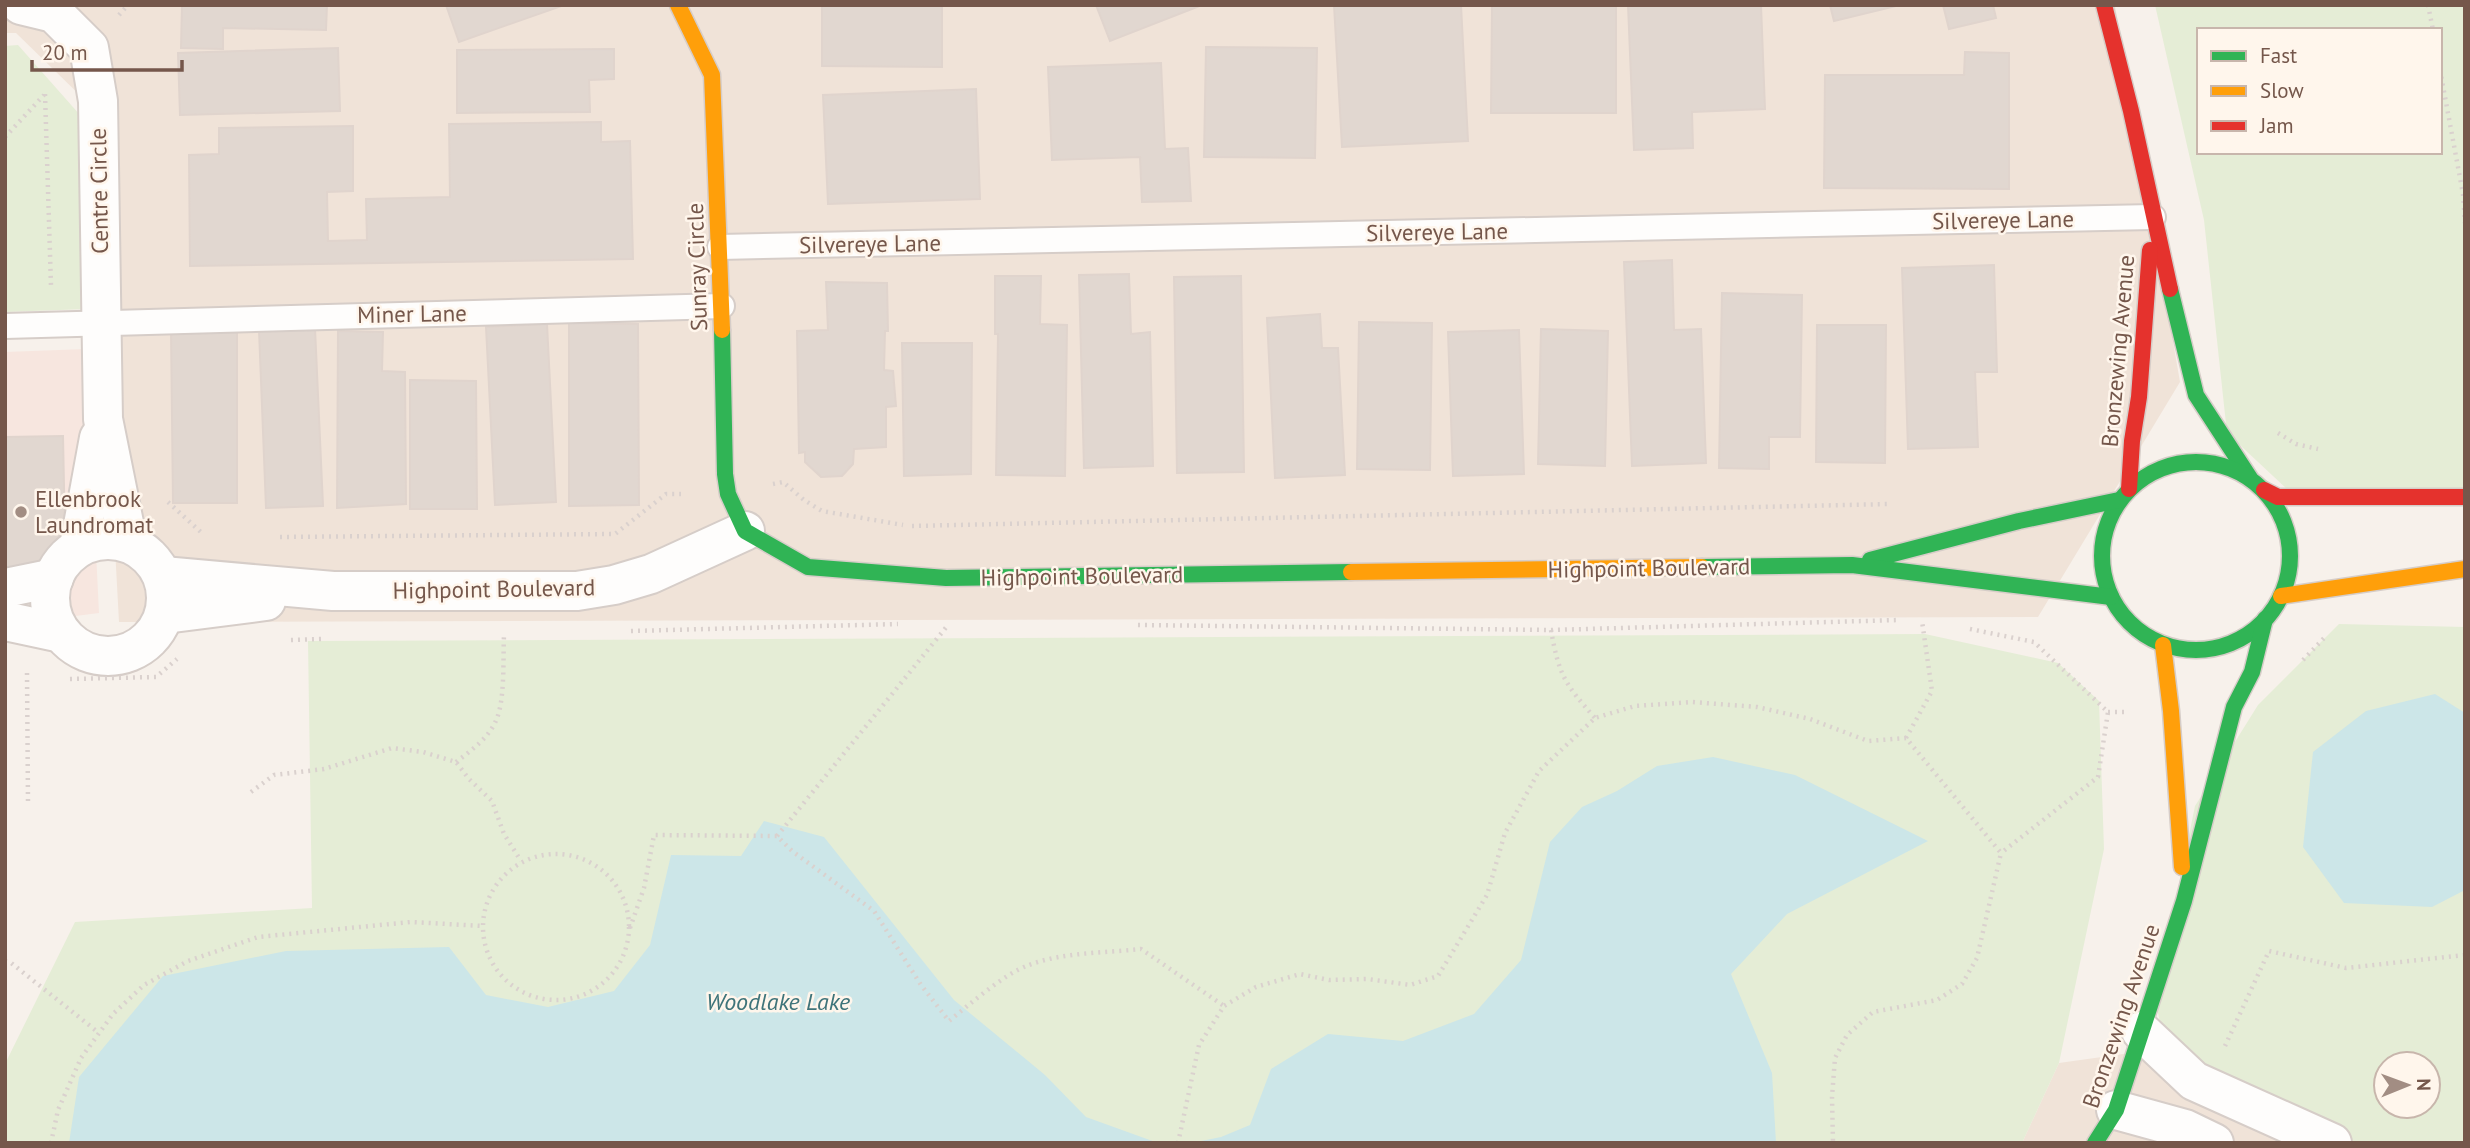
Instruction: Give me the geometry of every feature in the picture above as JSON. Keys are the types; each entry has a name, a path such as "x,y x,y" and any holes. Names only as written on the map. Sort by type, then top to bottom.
{"street":[{"name":"Centre Circle","path":"21,5 54,13 89,48 98,101 103,419 128,543"},
{"name":"Sunray Circle","path":"678,5 712,75 722,306 725,474 728,494 745,531"},
{"name":"Bronzewing Avenue","path":"2104,5 2196,395 2249,478"},
{"name":"Bronzewing Avenue","path":"2124,495 2139,397 2153,217"},
{"name":"Centre Circle","path":"79,547 103,419"},
{"path":"2264,490 2280,514 2289,541 2289,569 2281,596 2265,619 2244,637 2218,648 2190,650 2163,645 2142,633 2124,617 2111,597 2103,573 2102,548 2108,523 2124,495 2150,473 2175,463 2201,461 2227,466 2278,497 2465,497"},
{"name":"Highpoint Boulevard","path":"1852,565 2124,495"},
{"name":"Highpoint Boulevard","path":"163,576 334,591 589,589 652,574 745,531 808,567 946,578 1852,565 2111,597"},
{"path":"97,540 117,540 137,546 152,559 163,576 167,596 165,614 157,632 144,645 128,654 109,657 91,654 74,646 61,633 52,616 50,598 54,578 63,560 79,547 97,540"},
{"path":"2281,596 2465,569"},
{"path":"5,588 54,578"},
{"name":"Highpoint Boulevard","path":"165,614 334,591"},
{"name":"Bronzewing Avenue","path":"2095,1143 2116,1110 2184,901 2234,707 2252,672 2265,619"},
{"path":"5,621 61,633"},
{"name":"Bronzewing Avenue","path":"2163,645 2171,711 2184,901"},
{"path":"2141,1031 2194,1081 2332,1143"},
{"path":"2116,1110 2186,1129 2214,1143"}],"lane":[{"name":"Silvereye Lane","path":"720,247 2153,217"},
{"name":"Miner Lane","path":"5,326 101,321 722,306"}],"path":[{"path":"2428,5 2433,28"},
{"path":"2442,81 2463,194 2465,223"},
{"path":"2268,426 2296,444 2328,451 2331,496"},
{"path":"276,537 615,534 666,494 728,494 783,482 822,511 909,526 1892,505"},
{"path":"119,501 166,500 208,538"},
{"path":"2297,666 2339,624 2337,587"},
{"path":"1132,625 1551,630 1908,620"},
{"path":"1906,738 1932,691 1922,620 1934,622"},
{"path":"777,836 950,622 937,622"},
{"path":"630,631 909,623"},
{"path":"1833,1143 1835,1058 1847,1035 1873,1012 1937,1000 1962,984 1977,958 2001,853 2098,777 2108,712 2034,642 1959,627"},
{"path":"1551,630 1557,662 1567,686 1595,718"},
{"path":"456,762 479,744 497,718 502,686 504,634 491,635"},
{"path":"290,640 330,639"},
{"path":"111,680 156,677 186,651"},
{"path":"26,664 28,803"},
{"path":"1178,1143 1199,1045 1223,1006 1256,987 1300,974 1329,980 1368,979 1410,985 1438,976 1487,895 1505,833 1539,771 1595,718 1634,706 1692,702 1757,708 1810,719 1868,741 1906,738"},
{"path":"1906,738 2001,853"},
{"path":"251,792 274,775 324,769 392,748 423,752 456,762 492,801 504,834 521,861"},
{"path":"630,928 626,902 614,880 594,864 571,854 545,854 521,861 503,876 489,895 483,917 484,941 492,963 506,981 525,994 548,1000 570,999 593,992 612,976 625,953 630,928 644,888 654,835 777,836 792,851 874,911 921,985 949,1021 990,988 1028,965 1066,957 1141,949 1223,1006"},
{"path":"51,1143 58,1110 81,1058 113,1014 144,985 188,961 258,937 411,922 483,926"},
{"path":"2206,1087 2269,951 2346,968 2465,955"},
{"path":"5,961 10,962 99,1033"}],"shaded area":[{"path":"5,5 2115,5 2180,382 2038,617 119,622 91,106 16,33 5,33"},
{"path":"86,349 99,613 5,625 5,352"},
{"path":"2166,1048 2349,1143 2022,1143 2059,1063"}],"green space":[{"path":"2155,5 2465,5 2465,504 2304,505 2227,433 2204,220"},
{"path":"18,45 80,115 87,309 5,312 5,46"},
{"path":"2339,624 2465,627 2465,1143 2349,1143 2166,1048 2155,1000 2195,806 2258,705"},
{"path":"1925,634 2058,663 2099,701 2104,849 2059,1063 2022,1143 5,1143 5,1064 75,922 312,908 308,641"}],"water":[{"path":"2435,694 2465,713 2465,890 2432,907 2344,903 2303,847 2313,752 2366,711"},
{"path":"1713,757 1795,775 1928,841 1787,914 1731,974 1772,1073 1776,1143 1191,1143 1221,1137 1250,1125 1271,1069 1328,1034 1403,1041 1474,1014 1521,960 1550,842 1582,807 1617,791 1657,766"},
{"name":"Woodlake Lake","path":"764,821 824,837 954,1000 1045,1075 1086,1117 1158,1143 69,1143 79,1077 163,976 286,951 449,947 486,995 548,1007 614,991 650,945 671,855 741,856"}],"building":[{"path":"182,5 327,5 326,30 223,28 223,49 181,48"},
{"path":"446,5 564,5 459,42"},
{"path":"822,5 942,5 942,67 822,66"},
{"path":"1096,5 1202,5 1110,41"},
{"path":"1334,5 1461,5 1468,141 1342,147"},
{"path":"1492,5 1616,5 1616,113 1491,113"},
{"path":"1628,5 1761,5 1765,109 1692,112 1693,148 1634,150"},
{"path":"1830,5 1900,5 1834,21"},
{"path":"1943,5 1993,5 1996,18 1949,29"},
{"path":"1206,47 1317,48 1315,158 1204,157"},
{"path":"338,48 340,111 180,115 178,53"},
{"path":"614,49 614,79 589,80 590,112 457,113 457,50"},
{"path":"1965,52 2009,53 2009,189 1824,188 1825,75 1964,75"},
{"path":"1161,63 1165,149 1188,148 1191,201 1142,202 1140,157 1052,160 1048,67"},
{"path":"976,89 980,199 828,204 823,95"},
{"path":"601,122 601,142 630,141 633,259 190,266 189,155 219,154 219,128 353,126 353,191 327,192 328,241 367,240 366,199 450,197 449,124"},
{"path":"1672,260 1674,330 1701,329 1706,463 1632,466 1624,262"},
{"path":"1994,265 1997,372 1975,372 1978,447 1908,449 1902,268"},
{"path":"1129,274 1131,334 1150,332 1153,466 1084,468 1079,275"},
{"path":"995,276 1041,276 1040,324 1067,325 1065,476 996,475 998,334 995,334"},
{"path":"1241,276 1244,472 1177,473 1174,277"},
{"path":"826,282 887,283 888,331 885,331 884,370 893,371 896,406 886,407 886,447 854,449 853,464 842,476 821,477 805,462 805,452 799,453 797,331 828,330"},
{"path":"1722,293 1802,295 1800,437 1769,437 1769,469 1719,468"},
{"path":"1320,314 1322,348 1338,348 1345,475 1275,478 1267,318"},
{"path":"1359,322 1432,323 1430,470 1357,469"},
{"path":"569,323 638,324 639,505 569,506"},
{"path":"547,324 556,502 495,505 486,327"},
{"path":"1817,325 1886,325 1885,463 1816,462"},
{"path":"315,328 323,506 266,508 259,330"},
{"path":"1541,329 1608,331 1605,466 1538,464"},
{"path":"1519,330 1524,474 1453,476 1448,332"},
{"path":"171,331 237,331 237,503 173,503"},
{"path":"338,331 383,332 382,371 405,372 406,504 337,508"},
{"path":"902,343 972,343 971,474 904,476"},
{"path":"410,380 476,381 477,509 410,509"},
{"path":"63,436 65,536 30,579 5,581 5,437"}],"traffic: fast":[{"path":"2170,289 2196,395 2250,478"},
{"path":"722,330 725,474 728,494 745,531 808,567 946,578 1351,572"},
{"path":"2196,462 2232,469 2262,490 2283,520 2290,556 2283,592 2262,622 2232,643 2196,650 2160,643 2130,622 2109,592 2102,556 2109,520 2130,490 2160,469 2196,462"},
{"path":"1870,560 2019,521 2119,500"},
{"path":"1702,567 1852,565 2111,597"},
{"path":"2095,1143 2116,1110 2184,901 2234,707 2252,672 2265,619"}],"traffic: slow":[{"path":"678,5 712,75 722,330"},
{"path":"1351,572 1702,567"},
{"path":"2281,596 2465,569"},
{"path":"2163,645 2171,711 2182,867"}],"traffic: jam":[{"path":"2104,5 2131,111 2170,289"},
{"path":"2129,489 2150,250"},
{"path":"2264,490 2278,497 2465,497"}],"place":[{"name":"Ellenbrook Laundromat","path":"21,512"}]}
